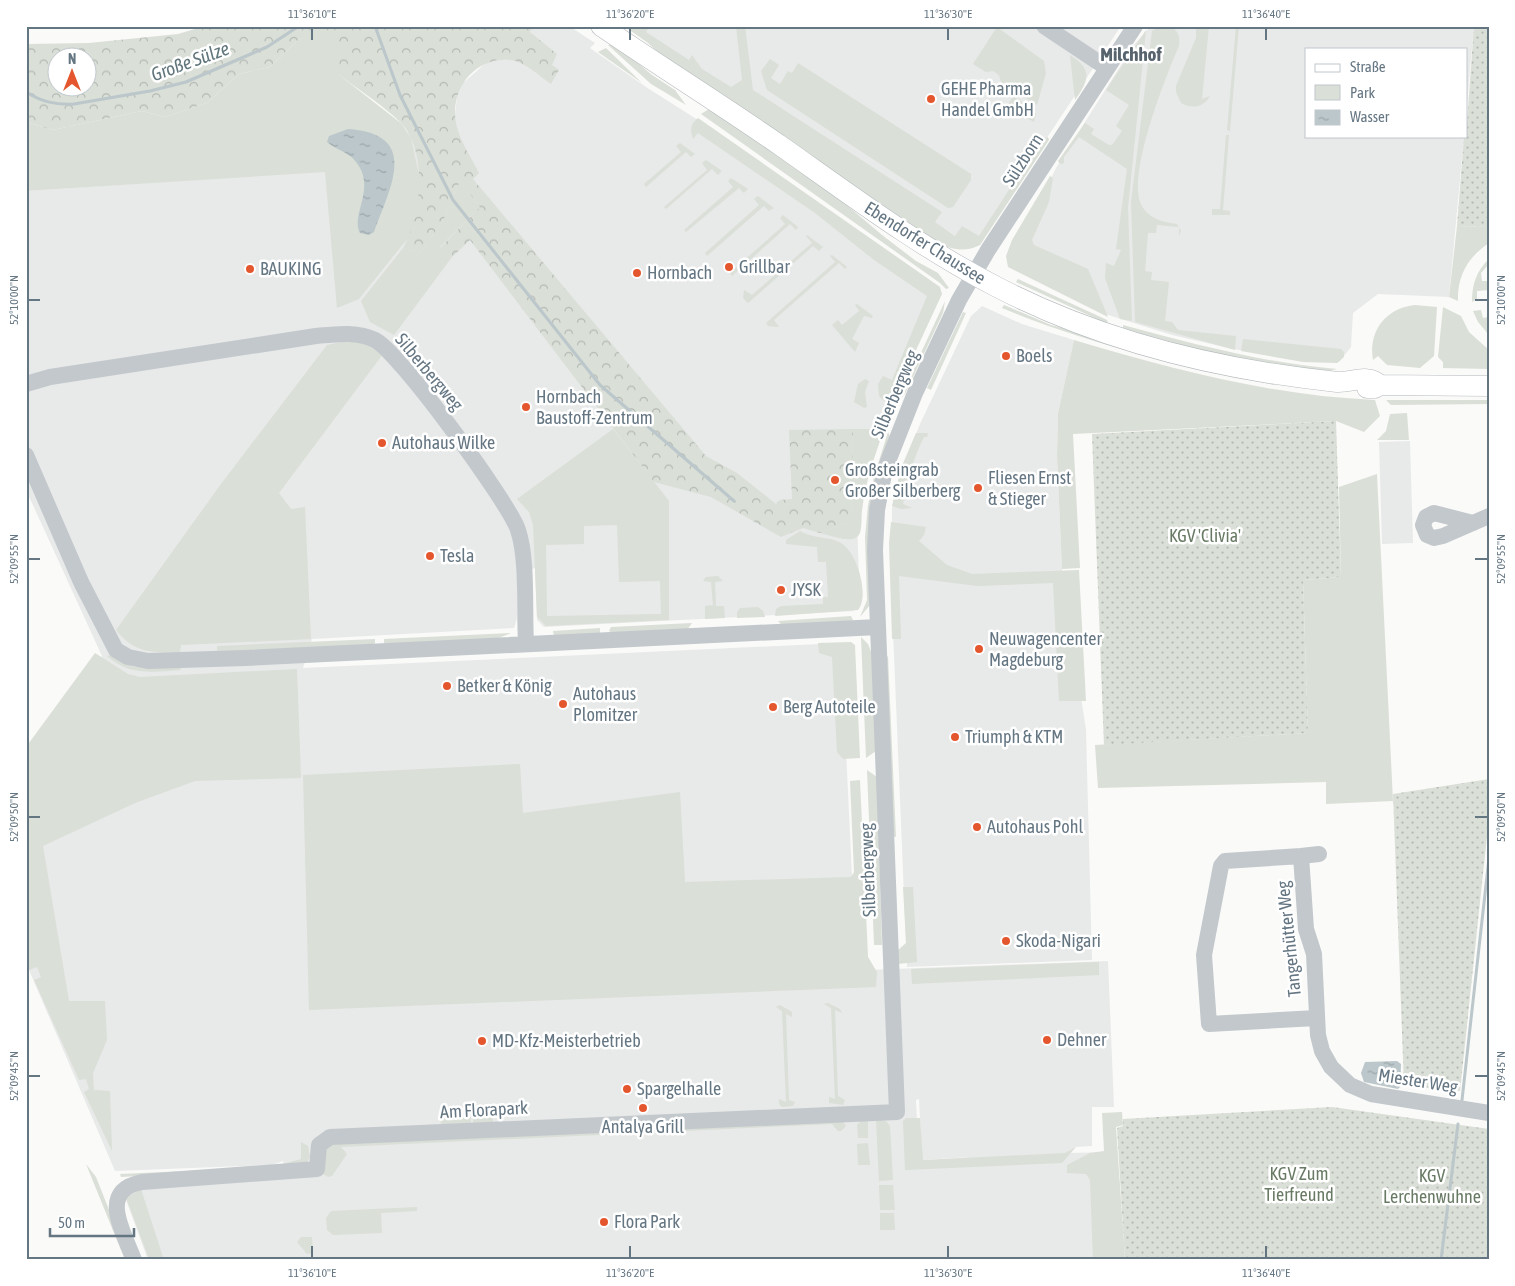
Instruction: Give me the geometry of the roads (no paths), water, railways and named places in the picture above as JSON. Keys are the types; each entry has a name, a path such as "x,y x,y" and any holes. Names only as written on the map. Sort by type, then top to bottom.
{"main road":[{"name":"Ebendorfer Chaussee","path":"601,26 939,255 974,275 1043,309 1159,348 1260,371 1348,383 1357,379 1374,379 1380,385 1489,386"}],"street":[{"path":"1044,26 1107,68"},
{"name":"Sülzborn","path":"974,275 1135,26"},
{"name":"Silberbergweg","path":"897,1112 875,538 882,480 914,395 959,300 974,275"},
{"name":"Silberbergweg","path":"26,384 50,377 302,338 351,334 375,340 390,351 434,406 512,517 521,544 526,643"},
{"path":"26,455 81,582 111,644 116,650 128,657 148,661 190,660 878,627"},
{"path":"1473,523 1489,516"},
{"name":"Tangerhütter Weg","path":"1317,1018 1209,1024 1204,955 1222,864 1229,860 1320,854"},
{"name":"Tangerhütter Weg","path":"1301,856 1306,932 1314,954 1317,1018 1322,1051 1331,1067 1344,1081"},
{"name":"Miester Weg","path":"1344,1081 1359,1090 1379,1096 1489,1113"},
{"name":"Am Florapark","path":"134,1260 116,1210 116,1201 120,1192 126,1187 139,1183 317,1169 319,1146 330,1137 897,1112"}],"water":[{"path":"348,129 371,133 385,141 393,152 392,182 374,232 369,235 360,233 358,226 364,191 362,172 356,162 346,153 327,142 329,136"},
{"path":"1397,1061 1401,1064 1400,1087 1398,1089 1364,1082 1361,1073 1365,1062"}],"waterway":[{"name":"Große Sülze","path":"26,92 43,100 74,104 150,91 186,82 267,47 299,26"},
{"path":"375,26 400,95 453,200 600,385 734,501"},
{"path":"1462,1100 1489,858"},
{"path":"1441,1260 1458,1124"}],"place":[{"name":"GEHE Pharma Handel GmbH","path":"931,99"},
{"name":"Grillbar","path":"729,267"},
{"name":"BAUKING","path":"250,269"},
{"name":"Hornbach","path":"637,273"},
{"name":"Boels","path":"1006,356"},
{"name":"Hornbach Baustoff-Zentrum","path":"526,407"},
{"name":"Autohaus Wilke","path":"382,443"},
{"name":"Großsteingrab Großer Silberberg","path":"835,480"},
{"name":"Fliesen Ernst & Stieger","path":"978,488"},
{"name":"Tesla","path":"430,556"},
{"name":"JYSK","path":"781,590"},
{"name":"Neuwagencenter Magdeburg","path":"979,649"},
{"name":"Betker & König","path":"447,686"},
{"name":"Autohaus Plomitzer","path":"563,704"},
{"name":"Berg Autoteile","path":"773,707"},
{"name":"Triumph & KTM","path":"955,737"},
{"name":"Autohaus Pohl","path":"977,827"},
{"name":"Skoda-Nigari","path":"1006,941"},
{"name":"Dehner","path":"1047,1040"},
{"name":"MD-Kfz-Meisterbetrieb","path":"482,1041"},
{"name":"Spargelhalle","path":"627,1089"},
{"name":"Antalya Grill","path":"643,1108"},
{"name":"Flora Park","path":"604,1222"}],"district":[{"name":"Milchhof","path":"1131,54"}],"park label":[{"name":"KGV 'Clivia'","path":"1205,536"},
{"name":"KGV Zum Tierfreund","path":"1299,1184"},
{"name":"KGV Lerchenwuhne","path":"1432,1186"}]}
